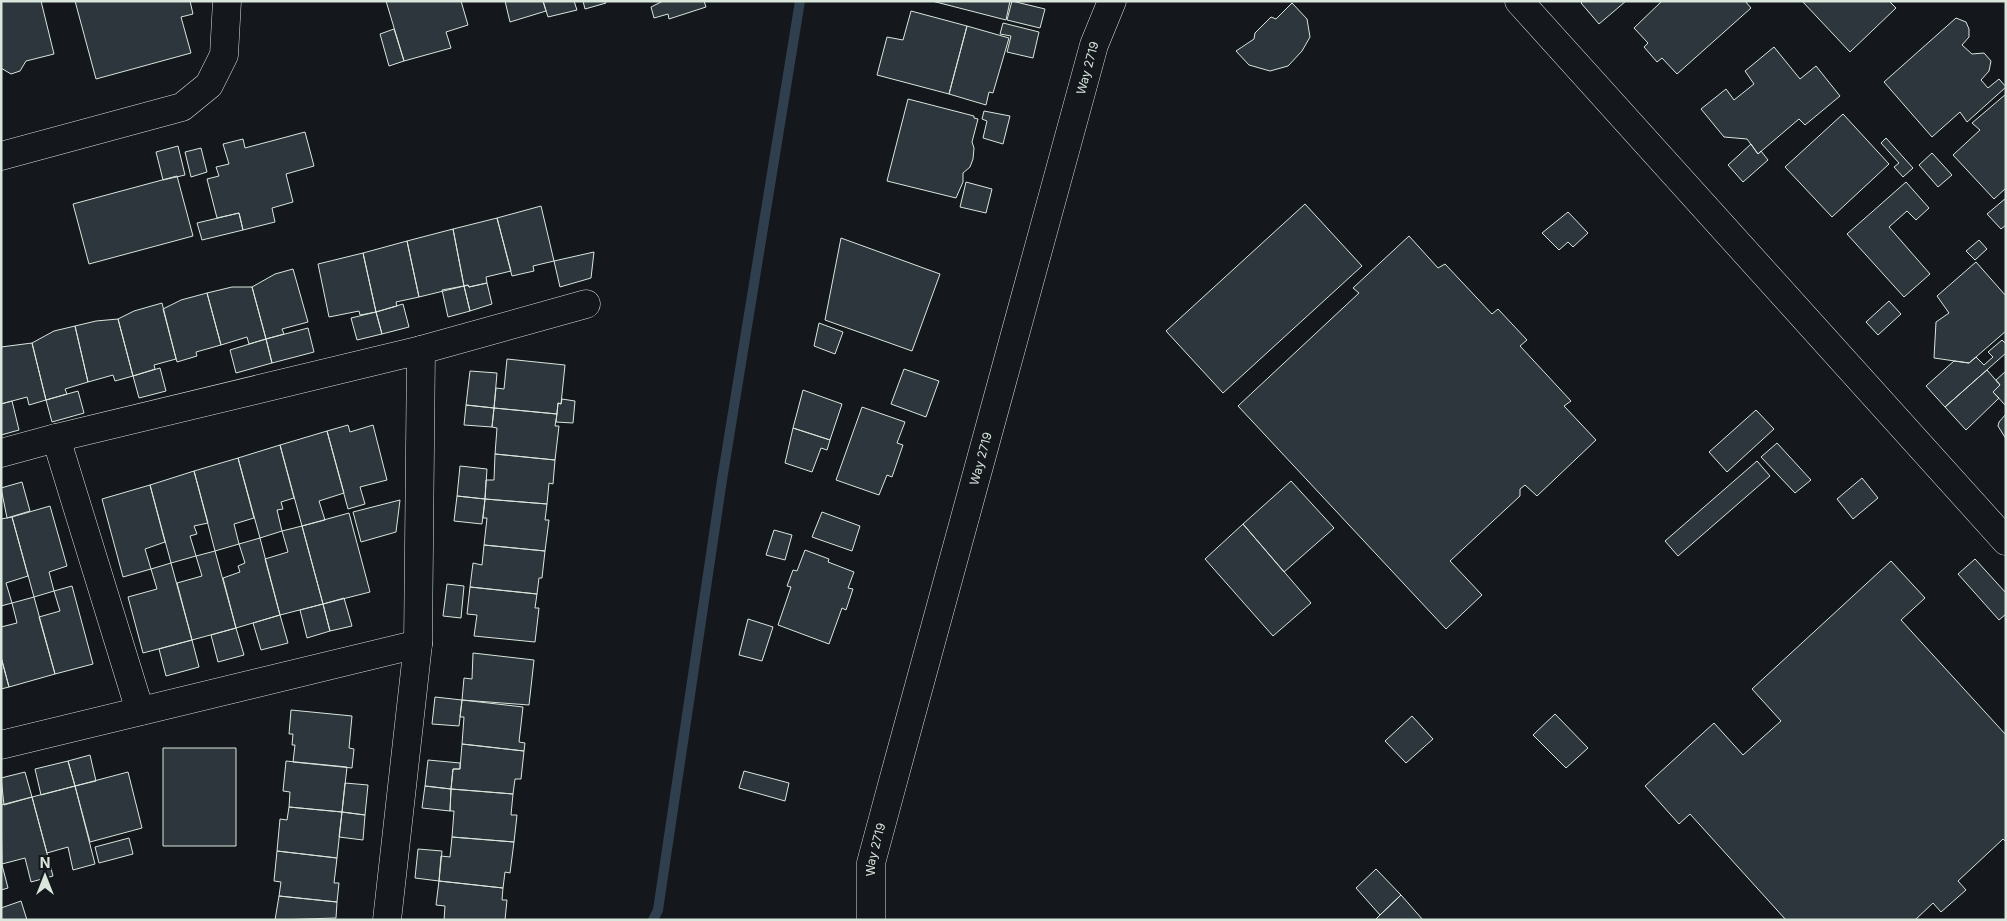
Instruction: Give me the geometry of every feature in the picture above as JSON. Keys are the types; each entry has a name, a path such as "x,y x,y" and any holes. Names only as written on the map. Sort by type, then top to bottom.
{"street":[{"path":"1,156 182,107 209,85 224,55 227,1"},
{"name":"Way 2719","path":"871,920 871,863 1094,45 1112,1"},
{"path":"1519,1 2006,541"},
{"path":"1,454 56,438 421,350 586,304"},
{"path":"387,920 418,644 421,350"},
{"path":"56,438 140,711"},
{"path":"1,745 418,644"}],"building":[{"path":"1,1 41,1 54,54 26,61 20,71 11,74 1,68"},
{"path":"75,1 190,1 193,14 181,17 191,53 96,79"},
{"path":"386,1 461,1 468,25 446,32 451,48 404,61"},
{"path":"505,1 543,1 546,11 510,22"},
{"path":"543,1 574,1 577,10 548,17"},
{"path":"583,1 605,1 606,3 585,9"},
{"path":"663,1 704,1 706,7 669,19 668,14 654,18 651,7"},
{"path":"932,1 1010,1 1006,20"},
{"path":"1012,1 1045,9 1040,28 1007,20"},
{"path":"1583,1 1626,1 1599,24 1581,3"},
{"path":"1662,1 1745,1 1751,8 1677,74 1662,58 1657,62 1644,47 1648,43 1634,28"},
{"path":"1802,1 1889,1 1896,8 1850,52"},
{"path":"1292,3 1307,19 1310,37 1302,51 1288,66 1270,71 1249,65 1236,51 1254,39 1255,33 1271,17 1276,19"},
{"path":"911,11 967,26 949,94 877,75 887,37 903,40"},
{"path":"1956,18 1966,22 1969,29 1969,37 1962,45 1972,54 1984,53 1991,61 1989,71 1981,80 1988,88 1999,79 2006,87 1967,122 1960,112 1932,137 1884,82"},
{"path":"1003,23 1039,32 1033,58 1007,52 1011,36 1000,34"},
{"path":"967,26 1009,38 993,93 989,92 986,105 949,94"},
{"path":"394,29 404,61 389,66 380,34"},
{"path":"1774,47 1800,79 1816,66 1840,96 1805,125 1799,119 1758,154 1747,139 1724,137 1701,109 1726,89 1734,100 1754,84 1745,71"},
{"path":"2006,94 2006,188 1994,199 1953,155 1980,130 1972,123"},
{"path":"908,99 974,116 974,118 978,119 972,142 974,148 973,159 970,167 963,173 963,182 956,198 887,181"},
{"path":"984,111 1010,116 1003,144 983,138 987,121 982,119"},
{"path":"1843,114 1889,164 1832,217 1785,167"},
{"path":"305,132 314,166 286,174 293,202 272,208 275,222 243,230 239,213 217,218 207,179 219,176 216,167 229,164 223,144 243,139 245,148"},
{"path":"1886,138 1913,168 1903,177 1894,167 1899,163 1881,143"},
{"path":"1751,144 1758,154 1761,151 1768,160 1743,182 1728,165"},
{"path":"178,146 185,175 163,180 156,152"},
{"path":"201,148 207,172 191,177 185,152"},
{"path":"1932,153 1952,175 1938,187 1919,165"},
{"path":"177,176 193,236 89,264 73,204"},
{"path":"966,182 992,189 986,213 960,207"},
{"path":"1906,182 1929,208 1916,220 1907,211 1889,227 1930,274 1904,297 1847,234"},
{"path":"2006,198 2006,225 2001,229 1987,214"},
{"path":"1305,204 1362,266 1223,393 1166,331"},
{"path":"541,206 554,261 533,266 534,271 512,276 497,218"},
{"path":"1568,212 1588,233 1573,247 1568,242 1559,250 1542,233"},
{"path":"239,213 243,230 202,240 197,223"},
{"path":"497,218 511,271 486,277 487,283 469,287 468,285 464,286 453,229"},
{"path":"453,229 464,286 419,297 407,241"},
{"path":"1409,236 1438,268 1445,264 1492,314 1498,309 1527,340 1520,346 1571,401 1564,406 1596,440 1537,496 1525,485 1520,489 1520,496 1450,561 1482,595 1446,629 1238,406 1359,293 1353,288"},
{"path":"841,238 940,274 912,351 825,320"},
{"path":"1979,240 1987,249 1975,260 1966,251"},
{"path":"407,241 419,297 396,302 397,306 376,312 363,253"},
{"path":"594,252 591,278 560,287 554,261"},
{"path":"363,253 376,312 360,315 359,311 329,317 318,264"},
{"path":"1976,262 2006,296 2006,331 1969,363 1934,358 1936,322 1949,313 1937,296"},
{"path":"293,269 308,322 282,329 284,334 266,339 252,287 275,274"},
{"path":"487,283 492,304 470,311 464,286 468,285 469,287"},
{"path":"464,286 470,311 448,317 442,290"},
{"path":"232,287 252,287 266,339 249,344 247,337 221,345 207,293"},
{"path":"207,293 221,345 196,352 197,356 177,362 163,309 181,300"},
{"path":"1889,301 1901,314 1878,335 1866,322"},
{"path":"162,303 176,359 154,365 155,369 133,376 118,319 134,311"},
{"path":"403,304 409,327 382,334 376,312"},
{"path":"376,312 382,334 357,340 351,318"},
{"path":"118,319 133,376 115,381 113,375 88,382 75,326 96,321"},
{"path":"819,323 843,332 835,354 814,346"},
{"path":"75,326 88,382 65,389 67,394 46,400 32,343 54,331"},
{"path":"308,328 314,352 272,363 266,339"},
{"path":"266,339 272,363 236,373 230,350"},
{"path":"2002,340 2006,344 2006,353 1945,407 1926,386 1954,361 1969,363 1976,357 1984,365 1993,357 1988,352"},
{"path":"32,343 46,400 29,405 27,397 1,404 1,347"},
{"path":"507,359 565,365 561,404 558,403 557,414 494,408 496,388 504,389"},
{"path":"160,368 166,391 139,398 133,376"},
{"path":"904,369 939,381 926,417 891,404"},
{"path":"1987,370 2000,385 1993,392 1999,398 1966,430 1945,407"},
{"path":"470,371 497,373 494,408 466,405"},
{"path":"2006,371 2006,406 1993,392 2000,385 1996,380"},
{"path":"803,390 842,404 830,440 793,428"},
{"path":"78,391 84,413 52,422 46,400"},
{"path":"562,399 575,401 573,423 556,422 558,403 561,404"},
{"path":"12,401 19,430 1,435 1,404"},
{"path":"466,405 494,408 492,427 464,425"},
{"path":"862,407 905,422 897,443 903,445 892,477 887,475 879,495 836,480"},
{"path":"494,408 557,414 555,426 559,426 555,460 495,454 497,428 492,427"},
{"path":"1756,410 1774,429 1727,472 1709,452"},
{"path":"2006,414 2006,439 1998,426"},
{"path":"348,425 350,432 373,425 387,480 360,487 365,504 348,509 327,431"},
{"path":"793,428 830,440 827,450 821,448 812,472 785,463"},
{"path":"327,431 344,493 319,501 325,520 302,526 280,445"},
{"path":"1777,443 1811,480 1795,493 1761,457"},
{"path":"280,445 294,498 281,502 283,509 277,510 282,531 260,538 238,458"},
{"path":"495,454 555,460 553,484 549,483 547,504 485,499 486,480 494,480"},
{"path":"238,458 254,518 234,524 239,544 215,551 194,471"},
{"path":"1757,461 1770,476 1678,556 1665,541"},
{"path":"460,466 487,469 485,499 457,496"},
{"path":"194,471 208,523 194,526 197,534 190,536 196,556 171,563 150,485"},
{"path":"1862,478 1878,498 1853,519 1837,499"},
{"path":"1291,481 1334,528 1284,572 1243,524"},
{"path":"22,482 30,511 7,518 1,488"},
{"path":"150,485 165,542 145,549 151,569 123,577 102,499"},
{"path":"457,496 485,499 482,524 454,521"},
{"path":"485,499 547,504 545,520 549,520 545,551 484,545 487,518 483,518"},
{"path":"400,500 396,532 361,542 353,512"},
{"path":"50,506 67,566 49,572 54,591 34,597 12,517"},
{"path":"822,512 860,526 852,551 812,537"},
{"path":"349,513 370,592 323,604 302,526"},
{"path":"12,517 28,576 6,583 12,603 1,606 1,519"},
{"path":"1243,524 1311,603 1273,636 1205,559"},
{"path":"302,526 323,604 280,615 265,559 288,552 282,531"},
{"path":"774,530 792,535 785,560 766,555"},
{"path":"260,538 280,615 236,628 223,578 240,572 238,566 245,563 239,544"},
{"path":"484,545 545,551 542,578 539,578 537,594 470,587 473,563 482,565"},
{"path":"805,550 829,559 828,562 854,572 848,588 853,589 846,610 842,608 829,644 778,625 791,587 787,586 793,570 797,571"},
{"path":"215,551 236,628 192,640 177,583 202,576 196,556"},
{"path":"1975,559 2006,593 2006,614 1999,620 1958,574"},
{"path":"1891,561 1925,598 1901,620 2006,735 2006,842 2003,839 1958,881 1966,890 1941,912 1933,903 1915,920 1786,920 1690,814 1679,824 1645,786 1714,723 1743,755 1781,721 1752,689"},
{"path":"171,563 192,640 143,653 128,597 157,589 151,569"},
{"path":"447,584 464,586 461,618 443,616"},
{"path":"72,586 93,664 55,674 39,617 60,611 54,591"},
{"path":"470,587 537,594 535,608 539,608 535,642 474,636 477,615 467,614"},
{"path":"34,597 55,674 9,687 1,657 1,627 17,623 12,603"},
{"path":"344,598 352,626 330,631 323,604"},
{"path":"323,604 330,631 307,638 300,610"},
{"path":"280,615 288,643 261,650 253,623"},
{"path":"748,619 773,627 762,661 739,655"},
{"path":"236,628 244,655 218,662 211,635"},
{"path":"192,640 199,667 166,676 159,649"},
{"path":"473,653 534,660 529,705 462,700 464,678 472,679"},
{"path":"1,657 9,687 1,689"},
{"path":"435,697 462,700 459,726 432,724"},
{"path":"462,700 523,707 519,742 525,743 524,751 462,744 464,717 460,717"},
{"path":"291,710 352,716 349,748 354,749 352,768 293,762 295,745 292,745 293,734 289,734"},
{"path":"1555,714 1588,748 1566,768 1533,735"},
{"path":"1412,716 1433,739 1406,763 1385,741"},
{"path":"462,744 524,751 521,779 515,779 513,794 451,789 453,769 460,769"},
{"path":"163,748 236,748 236,846 163,846"},
{"path":"90,755 96,781 75,786 68,761"},
{"path":"428,760 460,763 460,769 453,769 451,789 425,786"},
{"path":"68,761 75,786 41,795 35,769"},
{"path":"286,761 347,767 342,812 289,807 290,792 283,791"},
{"path":"744,771 789,783 785,801 739,788"},
{"path":"25,772 32,797 4,805 1,778"},
{"path":"128,772 142,828 90,842 75,786"},
{"path":"345,783 368,785 365,815 342,812"},
{"path":"75,786 95,864 73,870 68,847 47,853 32,797"},
{"path":"425,786 451,789 450,811 422,808"},
{"path":"451,789 513,794 511,815 517,815 514,842 452,837 454,811 450,811"},
{"path":"32,797 53,876 31,882 25,858 2,864 1,805"},
{"path":"289,807 342,812 337,858 277,851 280,819 287,820"},
{"path":"342,812 365,815 363,840 339,837"},
{"path":"452,837 514,842 510,873 505,872 503,888 439,881 441,856 450,857"},
{"path":"129,838 133,854 99,863 95,847"},
{"path":"418,849 442,851 439,881 415,878"},
{"path":"277,851 337,858 334,883 339,883 337,902 279,896 281,882 274,881"},
{"path":"1,861 8,888 1,890"},
{"path":"1376,869 1401,895 1380,915 1356,888"},
{"path":"439,881 503,888 502,900 507,900 505,920 444,920 445,906 436,905"},
{"path":"1401,895 1423,920 1375,920 1380,915"},
{"path":"279,896 337,902 336,918 275,920"},
{"path":"21,901 27,920 1,920 1,908"}],"waterway":[{"path":"653,920 658,910 722,480 800,1"}]}
